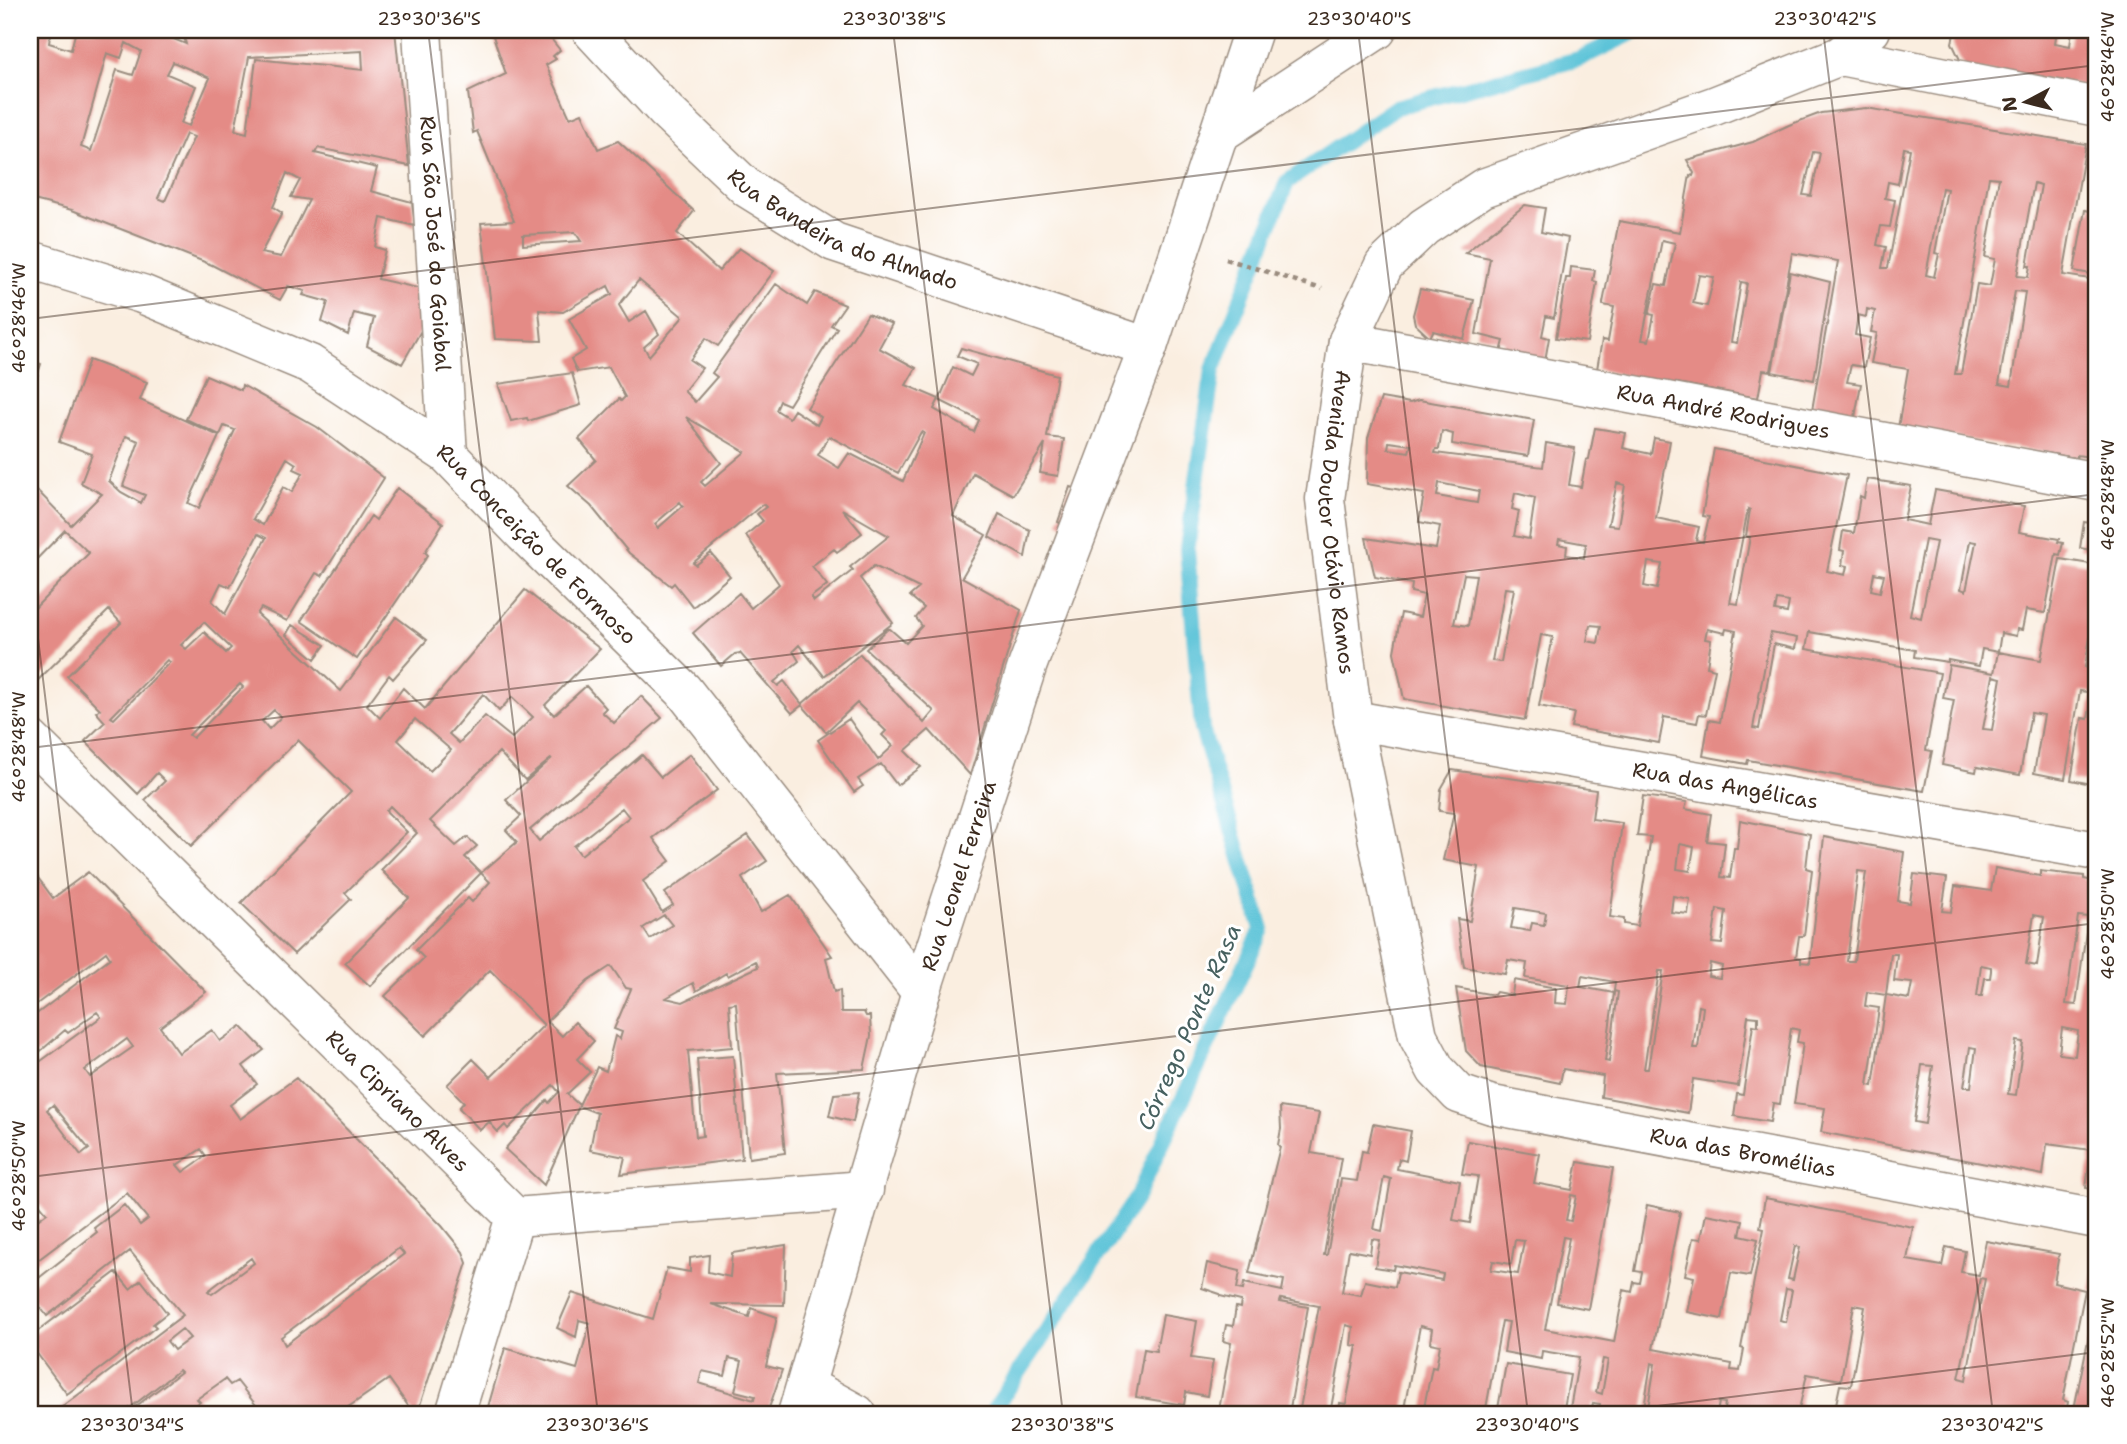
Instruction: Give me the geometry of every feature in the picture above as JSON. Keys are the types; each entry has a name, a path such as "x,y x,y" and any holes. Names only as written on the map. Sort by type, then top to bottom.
{"street":[{"name":"Rua São José do Goiabal","path":"422,30 448,455"},
{"name":"Rua Bandeira do Almado","path":"591,30 666,111 747,188 834,242 1148,347"},
{"name":"Rua Leonel Ferreira","path":"802,1400 920,992 1028,664 1148,347 1253,30"},
{"path":"1219,134 1377,30"},
{"name":"Avenida Doutor Otávio Ramos","path":"1418,1035 1353,720 1325,499 1348,341 1384,265 1424,227 1483,188 1714,106 1840,57 1871,30"},
{"path":"1840,57 2097,107"},
{"name":"Rua Conceição de Formoso","path":"30,260 142,293 310,364 448,455 524,534 683,690 920,992"},
{"name":"Rua André Rodrigues","path":"1348,341 2097,482"},
{"name":"Rua das Angélicas","path":"1353,720 2097,851"},
{"name":"Rua Cipriano Alves","path":"30,739 515,1217"},
{"name":"Rua das Bromélias","path":"1418,1035 1436,1070 1459,1094 1492,1105 2097,1219"},
{"path":"454,1414 515,1217 864,1190"},
{"path":"802,1400 857,1414"}],"path":[{"path":"1221,258 1286,277"}],"building":[{"path":"30,30 51,30 49,43 71,50 76,30 151,30 186,44 183,33 164,33 164,30 395,30 409,166 318,148 315,153 377,168 371,191 412,202 415,226 381,218 375,247 385,250 378,279 422,289 422,329 402,364 367,346 374,318 354,313 348,335 322,322 328,302 303,295 305,291 288,286 280,300 212,265 72,210 30,199","holes":["126,43 141,51 133,75 117,70 91,151 81,147 107,53 121,58","362,51 363,70 256,59 247,133 235,130 249,57","173,62 210,78 189,126 181,123 196,86 167,74","186,134 194,137 165,201 158,198","287,173 300,180 291,197 309,200 281,257 261,253 282,213 273,207"]},
{"path":"491,30 544,30 560,50 553,56 556,59 546,65 570,118 582,113 598,149 618,141 694,211 677,233 719,271 739,248 774,271 718,346 706,338 690,360 702,368 684,391 695,402 717,377 712,373 776,284 807,305 815,292 845,305 831,325 837,328 789,405 780,401 776,410 789,418 794,410 817,425 821,417 807,408 868,314 892,324 879,348 916,368 906,385 939,399 934,409 974,432 979,420 939,400 953,367 971,376 977,364 957,356 961,348 1057,375 1047,437 1064,439 1058,476 1040,473 1045,444 1013,495 973,473 953,516 986,535 962,577 1021,610 970,775 929,730 905,751 921,767 897,785 881,764 858,779 863,786 854,792 818,740 849,719 878,760 893,746 882,735 886,731 857,703 826,732 802,705 792,713 740,653 721,666 693,633 739,593 751,608 779,584 746,535 763,521 757,514 766,507 763,504 693,563 696,565 711,553 730,576 693,607 674,583 671,586 629,553 591,506 568,486 596,460 579,439 619,399 621,401 625,397 609,367 577,372 571,359 586,350 569,319 612,294 608,286 563,312 539,310 542,341 495,339 481,223 514,221 477,131 473,133 468,92 506,74","holes":["575,232 581,241 523,245 523,235","639,280 683,317 649,356 644,347 659,334 646,311 629,322 619,305","686,417 745,452 705,486 701,482 721,463","921,432 924,433 903,481 849,453 839,468 818,455 829,436 898,473","680,502 683,506 658,528 655,524","842,509 889,536 850,567 853,570 814,601 811,597 827,585 812,566 834,549 837,552 862,533","874,566 919,588 910,596 924,608 916,618 922,626 906,643 889,628 866,649 934,711 924,723 860,654 802,704 784,681 778,686 774,682 799,661 793,651 799,645 824,676 893,623 860,578"]},
{"path":"1955,30 2057,30 2055,43 2070,46 2072,30 2097,30 2097,88 1964,68 1952,43"},
{"path":"1866,108 2086,144 2063,275 2097,280 2097,458 2077,455 2076,458 1898,428 1908,369 1871,363 1877,333 1871,332 1875,311 1867,309 1866,317 1858,315 1855,335 1870,338 1864,367 1851,365 1847,382 1861,384 1855,417 1812,410 1838,261 1792,253 1771,371 1763,370 1758,398 1677,383 1676,389 1597,369 1602,340 1608,341 1614,307 1603,303 1619,221 1680,232 1690,175 1693,176 1694,173 1687,160 1753,142 1821,113","holes":["1904,148 1910,149 1888,268 1882,268 1886,247 1877,245 1881,226 1890,227 1895,200 1885,198 1888,182 1898,184","1813,152 1820,153 1811,196 1803,195","1989,177 1999,178 1985,257 1995,259 1990,286 1977,284 1961,374 1955,374","2034,183 2041,185 2027,266 2030,266 2028,277 2017,276","1942,188 1947,189 1935,253 1939,254 1934,277 1926,275","1662,240 1675,243 1666,286 1656,284 1649,314 1654,315 1649,341 1642,340","1699,275 1714,277 1707,306 1693,303","1741,282 1747,283 1737,343 1731,342","2015,291 2025,292 2011,386 1999,384"]},
{"path":"2096,178 2097,275 2074,271 2085,210 2090,211"},
{"path":"1525,205 1545,208 1541,232 1568,238 1554,318 1546,316 1542,336 1549,338 1545,361 1500,356 1504,341 1476,334 1490,258 1465,253"},
{"path":"1571,267 1595,270 1593,281 1597,282 1587,342 1556,338 1566,278 1570,278"},
{"path":"1790,272 1830,282 1814,380 1772,372"},
{"path":"1420,289 1474,300 1464,339 1433,331 1430,338 1415,324 1413,315"},
{"path":"30,360 41,364 30,397"},
{"path":"89,360 147,382 140,400 219,436 188,503 199,508 235,430 224,426 220,435 186,419 206,375 241,390 242,385 317,427 384,478 322,576 316,573 287,621 261,608 257,614 341,691 396,617 427,640 393,679 389,675 367,705 380,718 403,688 425,709 525,590 600,649 545,705 554,715 586,686 606,708 602,712 614,723 641,696 662,718 530,830 539,841 642,755 661,777 690,754 717,790 653,838 670,861 643,881 662,912 673,905 665,893 748,835 767,861 742,878 761,912 790,895 832,956 826,958 834,992 840,990 841,1012 864,1012 866,1016 870,1016 871,1036 864,1069 777,1073 785,1153 749,1158 736,1003 729,1004 732,1047 688,1051 696,1137 703,1136 697,1059 733,1056 742,1159 621,1174 625,1157 590,1150 597,1113 579,1106 544,1185 505,1149 547,1100 549,1103 559,1092 553,1085 508,1129 505,1125 498,1132 489,1122 480,1130 459,1108 464,1102 447,1085 473,1059 491,1077 544,1025 490,970 425,1036 385,996 424,958 416,950 468,898 472,902 490,882 481,873 370,986 345,963 409,898 381,870 417,833 390,806 386,811 407,832 345,893 351,899 294,954 241,903 351,792 298,740 191,846 145,800 165,781 157,773 138,794 85,741 105,722 96,712 100,709 67,676 121,623 109,610 30,688 30,613 89,553 65,530 30,566 30,483 71,525 102,494 81,483 92,454 59,442","holes":["126,436 139,441 123,486 145,495 141,503 121,492 109,481","287,458 296,464 294,469 303,473 292,492 283,487 263,525 253,519","258,534 266,538 225,614 212,601 221,583 230,587","204,622 231,648 226,653 204,632 186,649 181,645","167,660 170,662 114,719 111,717","240,684 243,687 193,738 189,735","483,694 499,711 512,697 533,717 512,738 485,716 459,743 449,734","274,710 281,717 269,729 262,721","415,719 451,750 430,771 398,740","499,752 525,780 552,758 506,800 521,816 506,830 517,842 481,873 465,857 477,846 467,837 456,846 430,821","622,808 629,817 581,855 574,846","664,915 672,925 650,939 643,928","756,961 758,967 683,1002 666,998 693,983 696,991 726,973 728,976","611,966 626,988 631,989 614,1029 622,1032 620,1039 615,1036 606,1071 597,1067 579,1105 567,1094 590,1072 577,1059 594,1041 575,1022 562,1036 547,1021 588,981"]},
{"path":"572,373 581,405 528,421 527,418 511,421 498,384"},
{"path":"1381,398 1410,403 1419,400 1534,420 1528,456 1452,444 1453,434 1442,431 1439,449 1436,449 1435,453 1543,467 1546,443 1575,448 1569,485 1581,487 1595,428 1626,433 1623,448 1651,454 1654,438 1670,441 1656,518 1699,527 1696,540 1703,542 1709,517 1702,516 1714,449 1847,475 1827,571 1845,575 1847,566 1842,565 1844,551 1840,550 1843,531 1854,533 1860,496 1864,498 1867,479 1911,486 1904,520 1928,525 1935,490 2024,506 2019,532 2059,539 2058,542 2063,543 2060,555 2056,554 2045,613 2026,610 2022,630 2017,629 2016,636 2001,633 1998,652 1982,649 1979,666 1914,657 1915,650 1809,632 1806,649 1940,673 1926,750 1932,751 1924,791 1748,760 1747,764 1703,756 1709,720 1720,722 1736,631 1726,629 1725,633 1707,629 1705,639 1711,640 1707,667 1715,669 1706,715 1699,714 1697,723 1664,717 1659,743 1571,727 1574,713 1539,706 1553,637 1541,635 1525,720 1404,699 1394,652 1401,613 1420,617 1424,595 1411,592 1412,584 1375,577 1366,538 1436,549 1440,526 1419,522 1424,494 1367,484 1368,438","holes":["1389,442 1411,445 1409,452 1388,449","1439,483 1479,491 1477,503 1437,496","1617,483 1625,485 1618,526 1608,525","1515,493 1535,498 1529,539 1514,536 1519,511 1512,509","1748,509 1746,536 1750,537 1738,604 1730,603","1559,539 1586,544 1584,558 1566,555 1567,546 1558,544","1925,540 1936,542 1921,618 1910,615","1970,541 1976,542 1966,591 1961,589","1648,562 1662,564 1657,589 1644,586","1874,573 1884,575 1880,592 1871,590","1464,574 1476,575 1468,626 1454,624","1505,588 1514,589 1501,662 1492,661","1777,600 1789,602 1787,613 1775,611","1590,625 1601,626 1598,643 1587,641","1771,633 1797,638 1795,649 1774,644 1759,729 1753,728"]},
{"path":"1070,487 1080,490 1069,528 1058,522"},
{"path":"397,488 443,523 425,552 428,555 357,659 301,621 371,516 376,520"},
{"path":"999,514 1030,530 1025,557 989,537"},
{"path":"2084,522 2097,524 2096,551 2080,548"},
{"path":"2060,559 2096,565 2091,592 2097,593 2097,597 2085,667 2091,669 2097,645 2097,785 2071,780 2082,718 2088,719 2093,693 2080,691 2065,779 2034,773 2044,715 2031,713 2020,775 1977,767 1976,772 1942,765 1954,700 1943,698 1949,665 1994,673 1998,652 2041,660","holes":["1993,676 2001,678 1992,730 1983,729"]},
{"path":"292,625 325,645 315,659 286,635"},
{"path":"1452,770 1596,790 1592,819 1622,823 1610,917 1624,919 1624,924 1637,926 1651,837 1637,836 1643,796 1687,802 1685,809 1711,814 1707,841 1725,843 1721,877 1730,878 1740,820 1810,834 1806,868 1812,870 1804,936 1799,936 1796,957 1801,958 1801,962 1810,963 1824,837 1904,852 1898,901 1910,903 1914,874 1947,878 1942,911 1951,912 1955,886 1991,891 1995,868 2040,876 2040,871 2084,876 2084,879 2097,882 2097,1190 2086,1188 2091,1150 2047,1144 2043,1175 1821,1132 1825,1108 1794,1104 1803,1043 1797,1042 1799,1030 1791,1028 1780,1104 1773,1103 1770,1122 1734,1116 1737,1094 1743,1095 1753,1025 1758,1026 1758,1017 1748,1016 1738,1086 1693,1079 1688,1113 1601,1097 1603,1076 1563,1069 1560,1083 1481,1067 1466,1051 1456,988 1494,995 1496,992 1512,995 1514,980 1556,988 1555,1003 1567,1004 1569,985 1525,978 1527,963 1508,960 1505,974 1464,967 1457,919 1470,921 1479,867 1443,860 1454,813 1439,811 1441,789","holes":["1680,844 1694,847 1690,871 1677,869","1858,871 1866,872 1854,961 1847,961","1673,896 1690,899 1688,914 1671,912","1515,908 1546,913 1544,925 1532,923 1530,931 1511,928","1717,909 1726,911 1722,944 1712,943","2034,915 2044,917 2037,966 2026,964","2078,916 2088,917 2076,1005 2066,1004","1891,954 1897,954 1894,981 1912,983 1909,999 1886,995","1710,963 1722,966 1720,978 1708,976","1981,965 1991,967 1990,978 1985,978 1982,996 1977,996","1659,971 1663,971 1648,1069 1644,1069","1582,976 1615,982 1614,991 1618,992 1609,1062 1605,1061 1614,993 1580,987","1867,992 1886,995 1873,1086 1868,1085 1879,1008 1865,1006","1699,1006 1703,1007 1698,1048 1693,1048","2062,1028 2078,1031 2075,1056 2059,1054","2016,1041 2023,1042 2016,1095 2008,1094","1970,1047 1976,1048 1971,1087 1964,1087","1922,1065 1933,1066 1925,1124 1914,1122"]},
{"path":"30,867 53,898 88,872 206,992 160,1027 179,1053 212,1030 220,1041 241,1026 264,1050 243,1066 257,1084 230,1105 240,1119 296,1078 442,1226 463,1252 467,1263 417,1414 414,1414 389,1379 338,1414 263,1414 237,1381 230,1385 225,1379 197,1399 200,1402 184,1414 126,1414 181,1372 179,1370 122,1414 53,1414 183,1315 130,1251 47,1316 30,1294 30,1285 97,1232 94,1228 124,1205 140,1225 148,1219 127,1193 30,1266 30,1212 30,1069 101,1017 97,1012 68,1033 65,1030 30,1060 30,1019 110,958 106,952 30,1009","holes":["127,1039 133,1047 90,1077 85,1070","53,1105 89,1149 81,1155 47,1110","201,1149 206,1156 183,1172 177,1165","40,1205 47,1213 36,1221 30,1212","399,1248 404,1254 285,1345 281,1337","251,1258 254,1263 212,1294 208,1291","182,1329 190,1338 174,1350 167,1341"]},
{"path":"859,1092 853,1122 829,1116 834,1094"},
{"path":"1280,1107 1319,1113 1311,1153 1341,1158 1324,1255 1327,1255 1341,1179 1357,1181 1362,1151 1367,1152 1373,1124 1411,1131 1406,1161 1399,1159 1397,1169 1460,1181 1453,1220 1470,1223 1478,1176 1462,1174 1468,1141 1540,1154 1534,1183 1572,1190 1578,1162 1613,1168 1588,1309 1557,1303 1569,1238 1563,1237 1545,1329 1614,1342 1624,1290 1632,1292 1634,1282 1640,1283 1642,1272 1635,1271 1647,1205 1680,1212 1653,1349 1732,1364 1731,1370 1740,1371 1744,1349 1741,1348 1764,1229 1760,1228 1765,1198 1913,1227 1907,1260 1942,1266 1946,1247 1965,1251 1961,1272 1979,1275 1986,1241 2059,1254 2054,1283 2085,1290 2063,1400 2068,1402 2066,1414 1834,1414 1840,1385 1851,1386 1865,1307 1854,1305 1841,1380 1807,1374 1798,1414 1727,1414 1725,1403 1719,1402 1717,1414 1647,1414 1655,1364 1651,1363 1643,1414 1598,1414 1600,1404 1593,1403 1591,1414 1569,1414 1579,1357 1542,1351 1541,1359 1504,1352 1509,1322 1502,1321 1485,1414 1416,1414 1417,1411 1423,1412 1432,1367 1436,1368 1440,1345 1430,1343 1432,1329 1420,1326 1403,1414 1339,1414 1340,1403 1346,1404 1357,1346 1351,1345 1353,1327 1346,1325 1330,1414 1299,1414 1319,1306 1281,1299 1280,1302 1308,1307 1289,1414 1242,1414 1219,1410 1231,1343 1223,1341 1226,1325 1233,1326 1236,1307 1240,1308 1241,1301 1202,1288 1207,1263 1240,1271 1237,1289 1243,1290 1244,1283 1282,1291 1284,1280 1249,1273 1280,1147 1278,1145 1281,1129","holes":["1384,1177 1391,1179 1382,1231 1374,1229","1571,1195 1576,1196 1571,1221 1566,1220","1372,1239 1380,1240 1375,1267 1393,1270 1394,1265 1443,1274 1442,1280 1398,1272 1395,1287 1365,1281 1361,1295 1342,1292 1349,1250 1370,1254","1515,1240 1524,1241 1518,1274 1491,1270 1493,1261 1511,1264","1795,1246 1800,1247 1793,1280 1788,1279","1980,1278 1985,1279 1966,1380 1959,1378","1786,1289 1792,1290 1786,1322 1780,1320","1603,1359 1608,1360 1602,1394 1596,1392"]},
{"path":"1706,1214 1743,1221 1740,1235 1758,1239 1750,1276 1731,1273 1722,1319 1687,1312 1694,1277 1685,1275 1693,1238 1701,1239"},
{"path":"786,1245 784,1305 711,1304 749,1317 751,1308 777,1317 766,1366 782,1370 767,1414 486,1414 505,1348 577,1369 590,1323 579,1320 576,1337 557,1328 572,1293 653,1319 667,1268 690,1272 690,1258 709,1255 708,1272 730,1277 732,1253","holes":["729,1358 742,1361 735,1391 755,1396 754,1400 699,1383 702,1371 725,1376"]},
{"path":"2097,1262 2097,1292 2090,1291"},
{"path":"116,1272 130,1289 141,1280 167,1313 153,1324 156,1327 67,1394 30,1344 30,1337"},
{"path":"2096,1301 2097,1414 2073,1414"},
{"path":"1163,1315 1197,1321 1191,1358 1213,1361 1207,1396 1186,1392 1184,1405 1136,1397 1144,1349 1156,1351"},
{"path":"1506,1364 1570,1375 1563,1414 1497,1414"}],"waterway":[{"name":"Córrego Ponte Rasa","path":"991,1414 1137,1197 1262,929 1202,729 1187,549 1213,370 1287,182 1396,107 1579,59 1638,30"}]}
